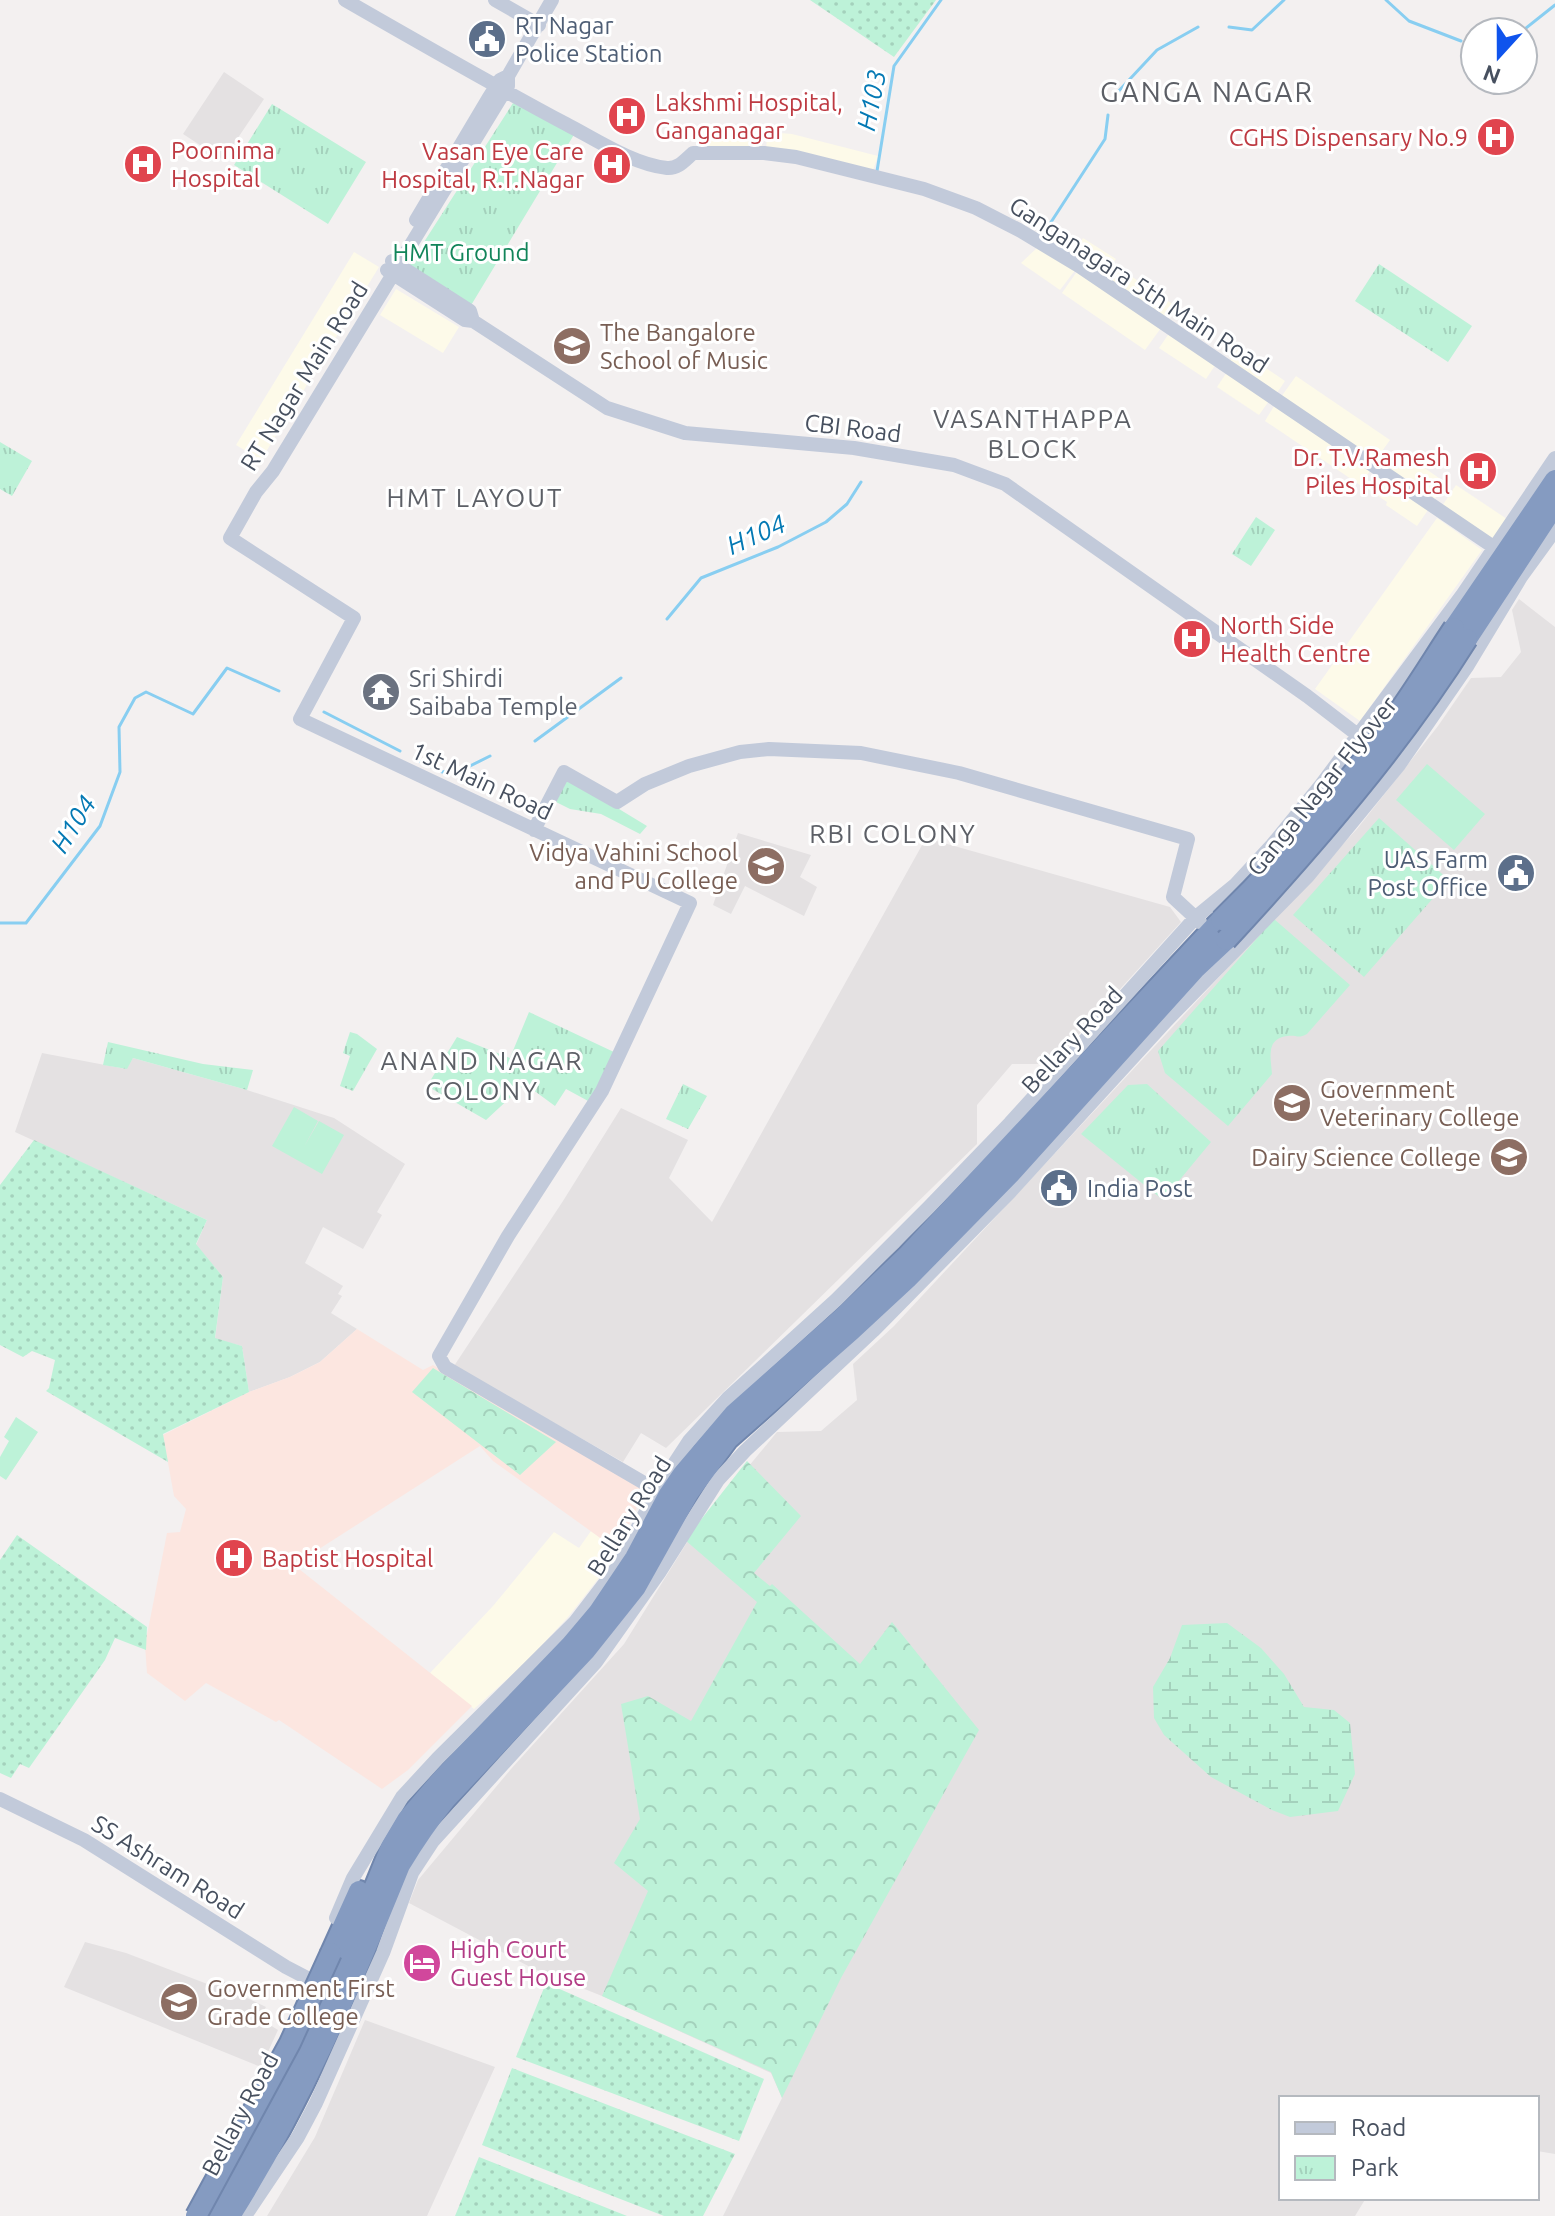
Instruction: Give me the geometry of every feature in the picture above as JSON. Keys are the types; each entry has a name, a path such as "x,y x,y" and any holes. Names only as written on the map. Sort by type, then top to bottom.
{"highway":[{"path":"1543,522 1555,480"},
{"path":"1507,563 1555,505"},
{"name":"Ganga Nagar Flyover","path":"1156,1022 1195,969 1213,927 1272,868 1330,799 1460,633 1507,563"},
{"name":"Bellary Road","path":"847,1325 907,1256 1213,927"},
{"name":"Bellary Road","path":"214,2216 272,2116 328,2002 391,1847 407,1820 598,1613 635,1558 662,1493 847,1325 907,1279 1156,1022"},
{"name":"Bellary Road","path":"230,2216 267,2170 329,2034 400,1865 414,1842 445,1800 585,1651 636,1587 689,1492 740,1420"},
{"path":"193,2216 290,2043 374,1858 391,1847"},
{"path":"212,2173 214,2216"}],"street":[{"path":"345,0 500,89"},
{"path":"495,0 541,21"},
{"path":"514,0 541,21"},
{"name":"RT Nagar Main Road","path":"300,719 354,618 230,538 500,89 508,86 508,76 552,0"},
{"name":"Ganganagara 5th Main Road","path":"500,89 625,154 669,168 678,166 693,153 764,153 796,157 894,180 976,208 1079,266 1507,563"},
{"name":"CBI Road","path":"393,268 465,320 473,321 607,408 685,433 875,452 954,465 1005,484 1307,696 1399,765"},
{"path":"267,2170 298,2137 316,2103 383,1953 412,1873 433,1841 596,1662 659,1573 718,1480 873,1331 1010,1192 1156,1022 1308,876 1399,765 1468,665 1507,563 1555,458"},
{"path":"193,2216 309,1979 353,1878 402,1797 575,1622 618,1566 689,1441 728,1398 836,1300 1010,1123 1213,927 1235,885 1321,785 1357,734 1543,522"},
{"name":"1st Main Road","path":"300,719 690,903 602,1091 508,1236 439,1356 445,1367 662,1493"},
{"path":"534,830 564,772 617,802 645,784 689,766 740,752 769,749 861,753 959,773 1188,839 1173,897 1213,927"},
{"name":"SS Ashram Road","path":"0,1799 84,1840 309,1979"},
{"name":"Bellary Road","path":"245,2216 267,2170"}],"shaded area":[{"path":"224,72 264,99 223,160 183,134"},
{"path":"701,130 762,132 762,148 700,147"},
{"path":"768,132 792,134 878,156 873,170 766,148"},
{"path":"1083,238 1116,259 1103,279 1070,257"},
{"path":"1039,246 1076,269 1060,290 1021,263"},
{"path":"354,252 379,267 261,460 236,445"},
{"path":"1116,266 1174,305 1165,319 1107,280"},
{"path":"1078,270 1161,328 1145,350 1062,293"},
{"path":"396,289 459,327 443,353 380,315"},
{"path":"1170,332 1216,364 1206,379 1159,348"},
{"path":"1238,349 1285,381 1277,393 1230,361"},
{"path":"1227,372 1269,401 1259,415 1217,387"},
{"path":"1296,376 1390,440 1375,461 1281,397"},
{"path":"1274,406 1370,471 1360,485 1265,421"},
{"path":"1393,452 1413,466 1416,462 1446,483 1434,500 1383,466"},
{"path":"1377,475 1428,510 1417,526 1368,489"},
{"path":"1456,485 1507,519 1493,540 1442,506"},
{"path":"1437,518 1482,550 1360,721 1315,689"},
{"path":"1519,599 1555,627 1555,2154 1539,2151 1539,2096 1279,2096 1279,2200 1365,2200 1355,2216 723,2216 782,2098 771,2073 602,1996 532,1968 409,1903 418,1880 511,1769 624,1644 691,1536 777,1432 821,1431 857,1400 853,1364 894,1326 1357,829 1438,726 1471,678 1501,677 1521,652 1512,610"},
{"name":"Vidya Vahini School and PU College","path":"738,833 811,855 800,877 817,887 804,916 745,886 731,914 713,905"},
{"path":"926,838 1170,907 1181,922 1052,1064 1012,1064 977,1105 977,1144 666,1448 641,1433 623,1462 454,1366 621,1108 688,1140 669,1178 712,1222"},
{"path":"42,1053 126,1069 133,1058 247,1090 334,1118 405,1164 377,1212 382,1215 363,1249 323,1227 305,1263 343,1286 338,1294 342,1296 331,1313 357,1329 320,1362 249,1392 242,1346 215,1339 223,1277 196,1245 207,1220 15,1132"},
{"name":"Baptist Hospital","path":"357,1329 423,1370 433,1365 641,1489 636,1510 617,1550 493,1461 480,1446 294,1565 472,1706 408,1770 382,1789 279,1720 276,1722 206,1683 185,1701 147,1673 145,1645 167,1533 180,1532 186,1509 174,1496 163,1435 249,1392 320,1362"},
{"path":"591,1531 617,1550 605,1570 568,1617 527,1661 474,1709 430,1673 493,1606 554,1532 579,1548"},
{"name":"Government First Grade College","path":"85,1942 126,1953 210,1985 213,1977 266,2007 262,2020 278,2030 261,2067 64,1987"},
{"path":"365,2020 495,2067 427,2216 267,2216 315,2137"}],"green space":[{"path":"810,0 936,0 894,57"},
{"name":"HMT Ground","path":"513,103 575,133 470,307 408,267"},
{"path":"272,104 366,162 328,224 234,165"},
{"path":"1379,264 1472,326 1448,362 1355,301"},
{"path":"0,442 32,461 12,496 0,489"},
{"path":"1256,517 1275,530 1251,566 1232,554"},
{"path":"1427,764 1485,814 1454,850 1396,800"},
{"path":"568,778 647,826 640,834 601,814 570,809 556,802"},
{"path":"1379,818 1449,880 1364,977 1293,915"},
{"path":"1274,919 1350,985 1307,1034 1276,1041 1271,1050 1272,1074 1228,1126 1165,1073 1158,1051"},
{"path":"529,1012 616,1053 590,1102 566,1089 555,1106 525,1084 486,1120 427,1086 457,1037 510,1058"},
{"path":"350,1032 377,1049 353,1091 340,1086 350,1056 343,1053"},
{"path":"108,1042 203,1064 253,1070 247,1090 133,1058 127,1069 103,1065"},
{"path":"683,1084 707,1096 688,1129 666,1119"},
{"path":"1147,1084 1211,1142 1163,1200 1081,1134 1128,1085"},
{"path":"294,1107 318,1121 304,1147 319,1121 344,1135 322,1174 272,1146"},
{"path":"34,1140 207,1220 196,1244 223,1277 215,1338 242,1346 249,1392 163,1434 168,1462 46,1391 55,1360 32,1351 23,1357 0,1345 0,1185"},
{"path":"433,1368 556,1442 520,1475 412,1392"},
{"path":"16,1417 38,1432 6,1480 0,1476 0,1457 9,1441 4,1437"},
{"path":"747,1461 801,1516 754,1573 770,1586 772,1584 860,1664 892,1622 979,1730 841,1978 782,2098 771,2072 602,1996 648,1891 614,1863 640,1819 621,1704 648,1696 691,1721 757,1602 685,1540"},
{"path":"17,1535 147,1627 146,1650 115,1638 105,1660 29,1768 20,1764 11,1778 0,1773 0,1560"},
{"path":"1227,1623 1261,1648 1284,1674 1304,1707 1334,1710 1350,1723 1355,1774 1338,1811 1290,1817 1272,1810 1211,1777 1164,1735 1154,1718 1153,1687 1170,1658 1182,1625"},
{"path":"546,1983 764,2079 739,2141 516,2057"},
{"path":"512,2068 735,2154 703,2216 664,2216 482,2145"},
{"path":"479,2157 627,2216 455,2216"}],"waterway":[{"name":"H103","path":"877,171 894,66 941,0"},
{"name":"H104","path":"1229,27 1252,30 1284,0"},
{"name":"H104","path":"1386,0 1409,21 1459,40"},
{"name":"H104","path":"1539,18 1555,5"},
{"name":"H104","path":"1115,95 1157,50 1198,27"},
{"name":"H104","path":"1042,236 1105,139 1108,115"},
{"name":"H104","path":"667,619 701,578 778,547 826,522 847,504 861,482"},
{"name":"H104","path":"0,923 26,923 100,826 120,772 119,727 135,698 146,692 193,714 227,668 279,691"},
{"name":"H104","path":"535,741 621,678"},
{"name":"H104","path":"324,712 400,751"},
{"name":"H104","path":"419,761 442,772 468,767 490,756"}],"place":[{"name":"RT Nagar Police Station","path":"487,39"},
{"name":"Lakshmi Hospital, Ganganagar","path":"627,116"},
{"name":"CGHS Dispensary No.9","path":"1496,137"},
{"name":"Poornima Hospital","path":"143,164"},
{"name":"Vasan Eye Care Hospital, R.T.Nagar","path":"612,165"},
{"name":"The Bangalore School of Music","path":"572,346"},
{"name":"Dr. T.V.Ramesh Piles Hospital","path":"1478,471"},
{"name":"North Side Health Centre","path":"1192,639"},
{"name":"Sri Shirdi Saibaba Temple","path":"381,692"},
{"name":"Vidya Vahini School and PU College","path":"766,866"},
{"name":"UAS Farm Post Office","path":"1516,873"},
{"name":"Government Veterinary College","path":"1292,1103"},
{"name":"Dairy Science College","path":"1509,1157"},
{"name":"India Post","path":"1059,1188"},
{"name":"Baptist Hospital","path":"234,1558"},
{"name":"High Court Guest House","path":"422,1963"},
{"name":"Government First Grade College","path":"179,2002"}],"district":[{"name":"GANGA NAGAR","path":"1207,91"},
{"name":"VASANTHAPPA BLOCK","path":"1033,433"},
{"name":"HMT LAYOUT","path":"475,497"},
{"name":"RBI COLONY","path":"893,833"},
{"name":"ANAND NAGAR COLONY","path":"482,1075"}]}
